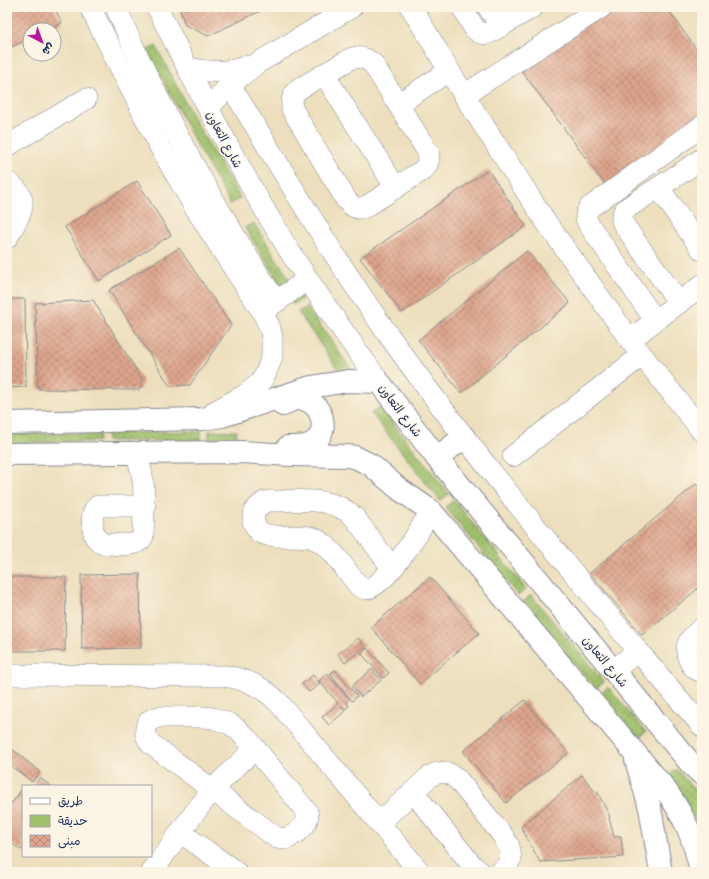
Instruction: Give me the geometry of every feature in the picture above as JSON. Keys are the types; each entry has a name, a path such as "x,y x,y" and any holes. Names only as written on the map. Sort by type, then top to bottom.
{"main road":[{"path":"212,418 311,387 348,381 379,382"},
{"name":"شارع التعاون","path":"379,382 437,458 691,764 702,774"},
{"path":"7,423 212,418 242,423 262,419 272,414 286,403 301,399 315,405 320,411 323,419 323,426 321,433 312,443 305,446 241,452"},
{"path":"437,458 464,437"},
{"path":"7,454 241,452 290,455 337,455 355,457 371,465 399,489 431,511 662,785 687,824 701,872"},
{"path":"634,753 650,808 660,872"}],"street":[{"path":"90,7 160,147 198,213 230,264 269,306"},
{"path":"116,7 144,71 269,306 273,347 272,357 265,375 256,386 245,395 228,404 212,418"},
{"name":"شارع التعاون","path":"157,7 208,108 250,186 308,279 379,382"},
{"path":"208,108 230,85 256,64 352,7"},
{"path":"411,7 449,71 544,220 636,347 702,431"},
{"path":"462,7 474,28 480,33 488,33 527,8"},
{"path":"488,7 500,26"},
{"path":"464,95 602,7"},
{"path":"357,57 366,59 372,64 398,104 427,149 429,160 427,166 367,206 362,208 351,206 292,109 291,102 293,95 297,90 352,58 357,57"},
{"path":"188,68 211,72 222,72 234,71 256,64"},
{"path":"398,104 449,71"},
{"path":"324,74 396,188"},
{"path":"230,85 314,222 389,336 464,437 638,651 702,726"},
{"path":"7,146 86,99"},
{"path":"656,320 587,222 586,214 589,208 702,126"},
{"path":"678,303 622,222 622,214 624,211 659,188 700,164"},
{"path":"7,182 17,188 21,194 23,207 7,238"},
{"path":"659,188 702,250"},
{"path":"269,306 308,279"},
{"path":"513,456 636,347 656,320 702,285"},
{"path":"361,357 389,336"},
{"path":"136,453 142,469 145,484 144,506"},
{"path":"392,568 355,518 339,506 327,502 270,501 264,502 255,510 253,522 260,532 271,536 308,537 319,540 328,547 357,584 362,588 368,589 371,588 392,568 417,535 431,511"},
{"path":"702,628 690,640 687,648 688,657 692,665 702,672"},
{"path":"614,670 638,651"},
{"path":"7,675 224,676 249,681 270,694 279,703 420,872"},
{"path":"159,717 213,718 230,724 237,729 256,749 307,812 308,818 305,825 286,839 277,838 213,790 151,744 145,735 145,729 150,720 159,717"},
{"path":"152,872 180,832 213,790 233,768 256,749"},
{"path":"379,823 433,774 444,772 454,777 503,836 509,846 511,858 508,864 500,872"},
{"path":"413,792 472,865 480,872"},
{"path":"180,832 236,872"}],"green space":[{"path":"156,46 196,123 240,198 230,204 201,153 147,50"},
{"path":"254,223 302,299 293,305 245,228"},
{"path":"307,307 354,373 345,380 298,312"},
{"path":"380,407 449,494 440,501 371,413"},
{"path":"201,431 201,440 107,441 106,433"},
{"path":"209,431 237,431 237,439 209,440"},
{"path":"99,433 99,441 7,443 7,434"},
{"path":"454,500 526,589 518,596 445,507"},
{"path":"531,595 604,682 595,689 523,602"},
{"path":"608,687 646,732 637,740 599,695"},
{"path":"676,769 702,798 702,821 698,825 667,777"}],"building":[{"path":"7,7 54,7 62,22 22,22 22,42 7,49"},
{"path":"179,7 269,7 208,36 185,25"},
{"path":"610,7 666,7 702,57 702,116 606,186 522,71"},
{"path":"488,170 526,226 402,313 360,258"},
{"path":"137,181 171,235 99,281 65,227"},
{"path":"179,248 231,325 190,385 170,386 109,290"},
{"path":"527,251 570,303 461,393 418,340"},
{"path":"7,299 25,299 26,387 7,388"},
{"path":"93,300 143,381 139,390 38,389 35,303"},
{"path":"696,484 702,491 702,585 642,635 590,573"},
{"path":"140,574 141,648 82,649 81,575"},
{"path":"7,577 66,577 65,651 7,651"},
{"path":"430,577 479,633 420,684 371,627"},
{"path":"358,638 365,646 345,663 338,654"},
{"path":"367,648 389,673 383,678 361,653"},
{"path":"372,669 381,680 361,697 352,686"},
{"path":"335,670 357,696 352,701 330,674"},
{"path":"327,674 349,699 346,702 349,706 345,709 341,706 345,711 329,725 322,717 338,703 319,681"},
{"path":"313,675 320,684 309,692 302,684"},
{"path":"525,700 568,753 506,803 463,751"},
{"path":"11,748 40,772 32,782 7,763 7,753"},
{"path":"582,775 595,792 597,791 610,817 614,837 621,836 623,857 540,862 521,827"},
{"path":"40,778 50,785 36,785 35,784"},
{"path":"22,789 21,850 7,840 7,799 12,803"}]}
